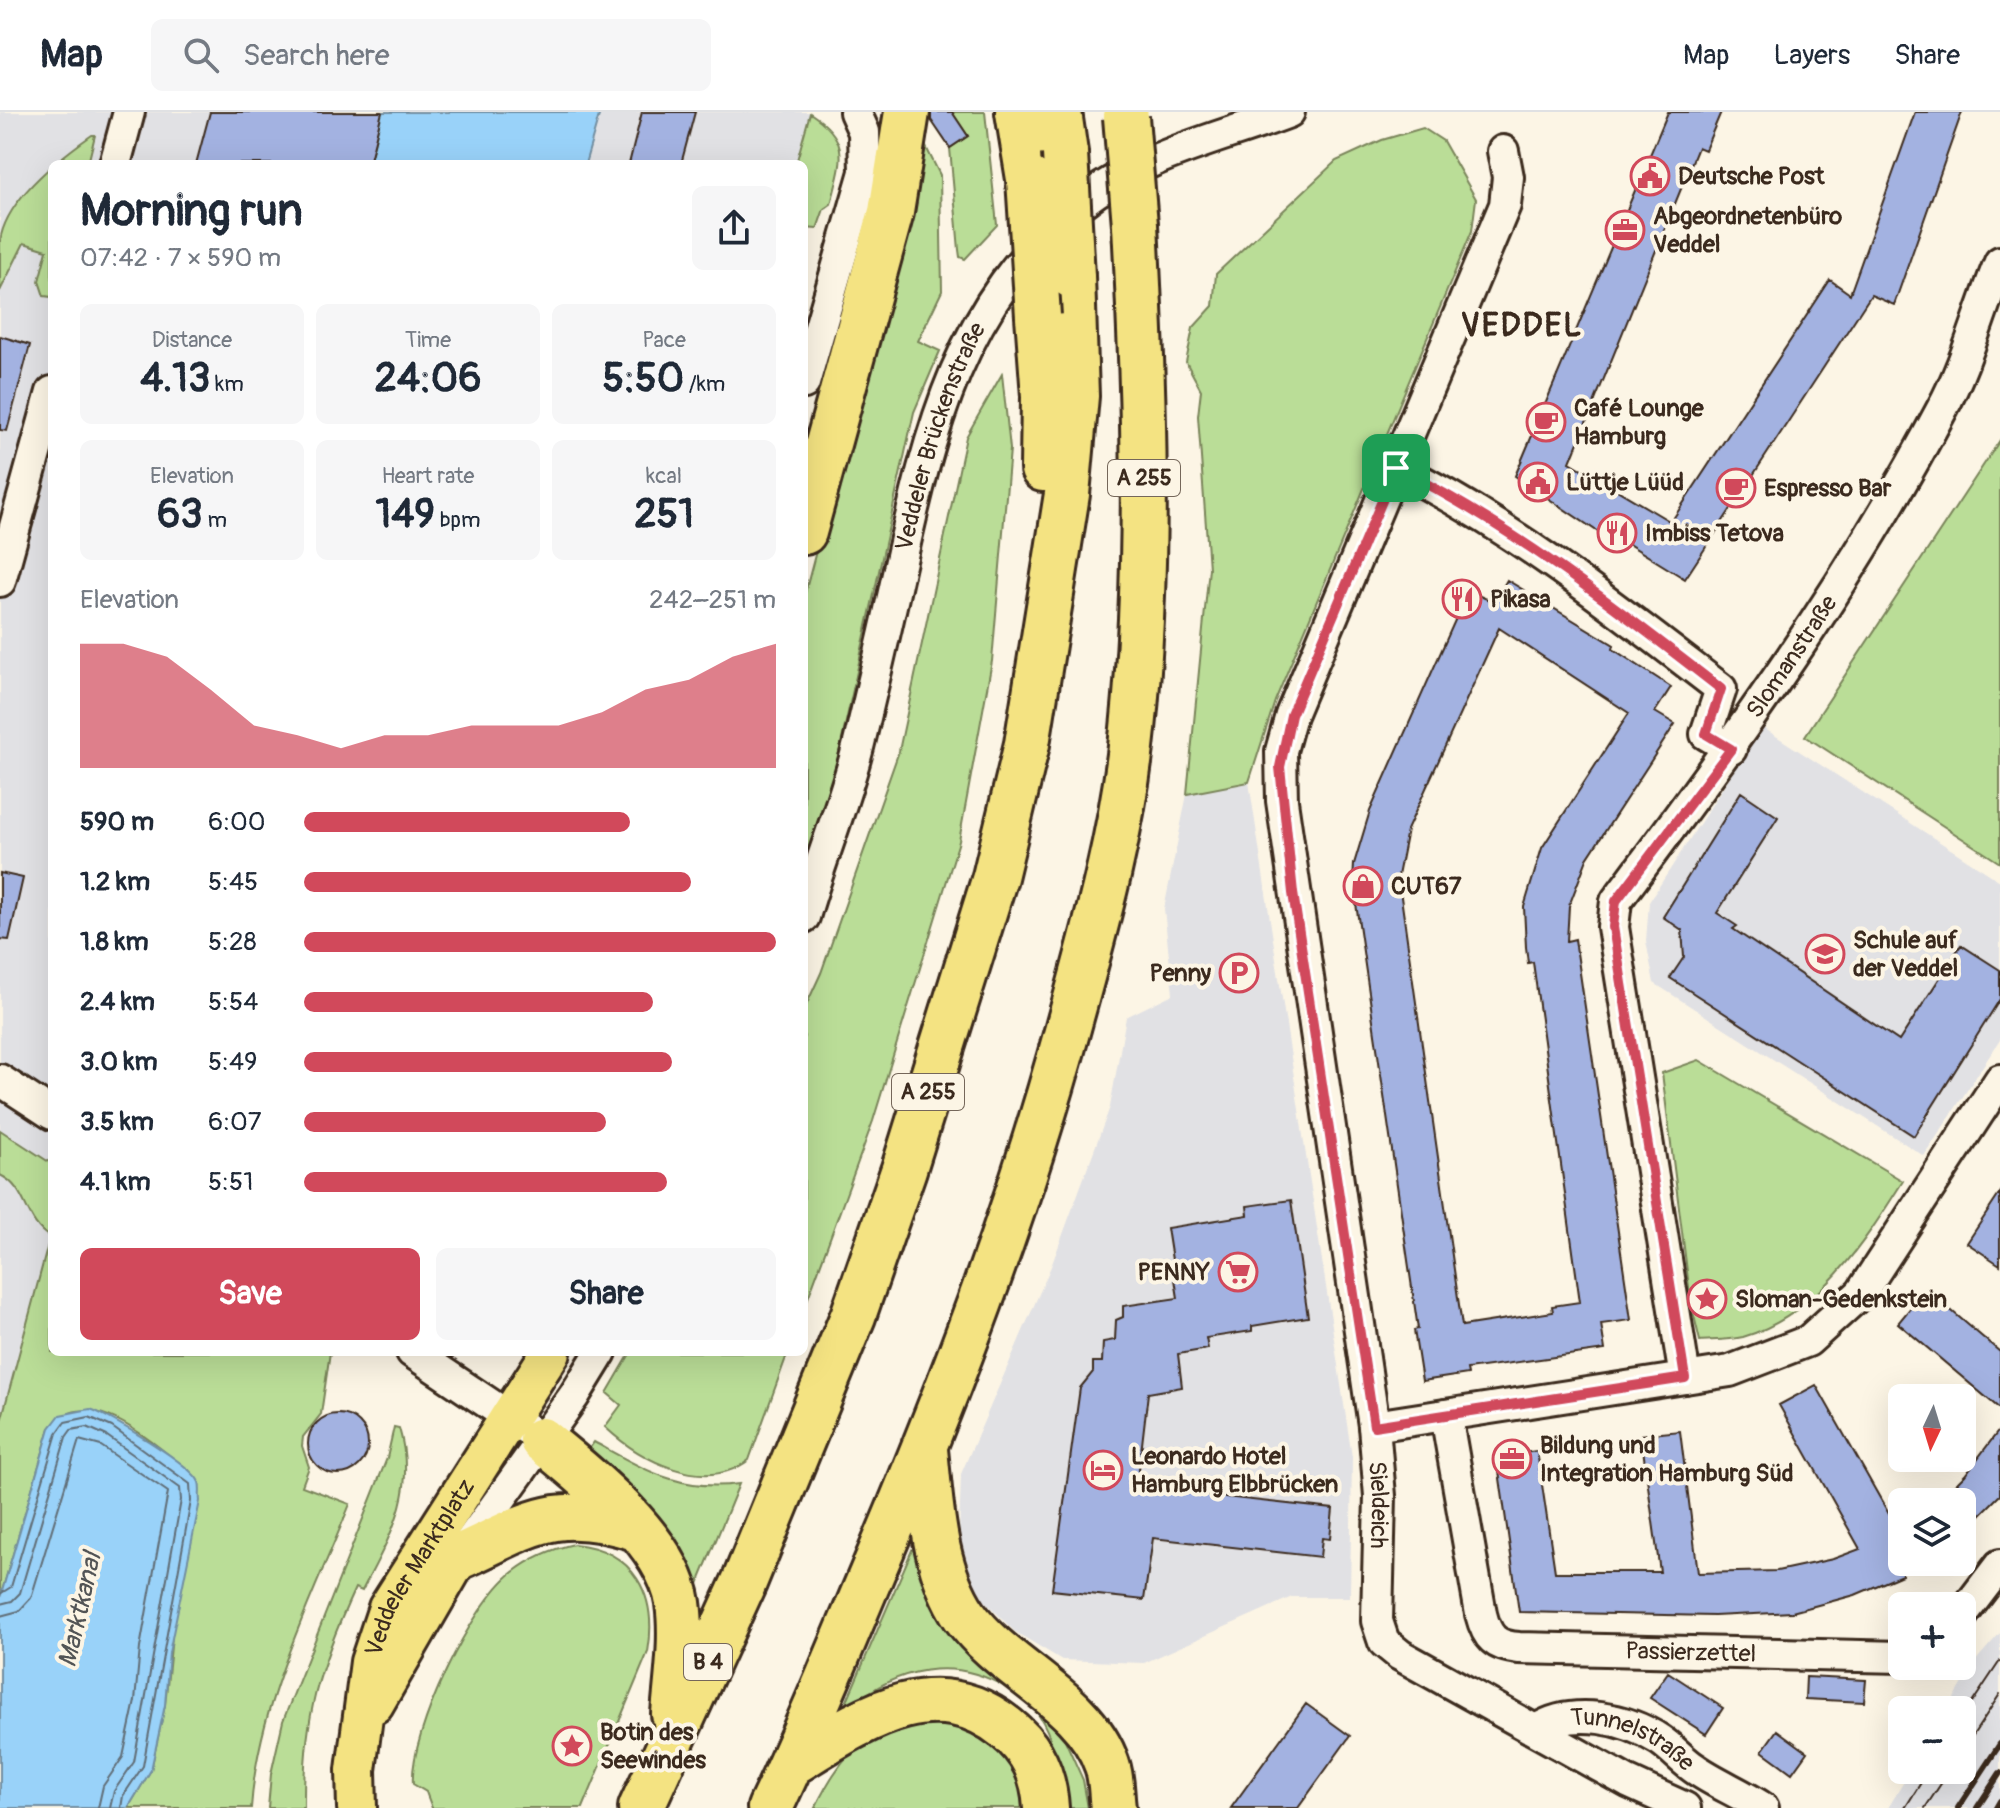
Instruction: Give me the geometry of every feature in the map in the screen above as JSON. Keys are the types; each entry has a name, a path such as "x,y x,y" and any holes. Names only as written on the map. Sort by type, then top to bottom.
{"highway":[{"path":"808,517 891,212 907,112"},
{"path":"1018,112 1029,179 1044,396 1043,503 1050,587"},
{"name":"A 255","path":"792,1763 925,1448 980,1306 1043,1122 1105,894 1133,732 1145,565 1142,353 1126,114"},
{"name":"A 255","path":"745,1580 853,1316 904,1169 990,892 1027,744 1067,494 1076,396 1062,132"},
{"path":"525,1428 638,1529 665,1564 678,1604 680,1641 671,1744"},
{"path":"925,1448 940,1554 964,1614 998,1652 1069,1710 1089,1732 1108,1767 1113,1808"},
{"path":"459,1557 558,1515 590,1516 638,1529"},
{"name":"B 4","path":"641,1808 745,1580"},
{"path":"770,1808 792,1763 858,1722 916,1702 956,1703 988,1715 1027,1748 1042,1778 1046,1808"}],"main road":[{"path":"525,1428 550,1356"},
{"name":"Veddeler Marktplatz","path":"357,1808 360,1731 370,1662 388,1608 525,1428"},
{"name":"Veddeler Marktplatz","path":"360,1731 459,1557"}],"street":[{"path":"116,160 129,112"},
{"path":"808,369 865,172 864,132 855,112"},
{"name":"Veddeler Brückenstraße","path":"808,902 855,761 924,459 957,361 977,327 1016,267 1082,202 1146,163 1280,116"},
{"name":"Sieldeich","path":"1400,1655 1384,1642 1377,1621 1380,1496 1374,1426 1293,893 1280,767 1291,715 1505,205 1508,177 1503,151"},
{"name":"Slomanstraße","path":"1685,1378 1613,927 1616,901 1731,749 1883,511 1944,406 2000,262"},
{"path":"0,581 48,407"},
{"path":"1396,468 1483,518 1596,592 1721,689 1706,734 1731,749"},
{"path":"0,1080 48,1111"},
{"path":"1374,1426 1730,1371 1808,1341 1861,1293 1996,1097"},
{"path":"418,1356 525,1428 597,1356"},
{"name":"Passierzettel","path":"1446,1415 1486,1634 1494,1642 1519,1648 1888,1657"},
{"name":"Veddeler Marktplatz","path":"459,1557 525,1428"},
{"path":"1976,1597 2000,1565"},
{"name":"Tunnelstraße","path":"1400,1655 1538,1729 1628,1782 1685,1808"},
{"name":"Tunnelstraße","path":"1538,1729 1550,1721 1583,1716 1636,1729 1660,1740 1695,1769 1763,1808"}],"shaded area":[{"path":"0,112 382,112 370,160 48,160 48,1247 0,1425"},
{"path":"600,112 810,112 797,160 586,160"},
{"name":"Schule auf der Veddel","path":"1762,727 2000,881 2000,1040 1924,1156 1654,983 1646,941 1649,902"},
{"path":"1249,782 1352,1457 1350,1597 1292,1597 1144,1663 1062,1660 1014,1631 980,1596 970,1579 959,1535 961,1474 1052,1264 1110,1107 1126,1017 1173,994 1164,909 1187,794"},
{"path":"2000,1633 2000,1808 1888,1808 1903,1784 1976,1784 1976,1696 1955,1696 1965,1680 1976,1680 1978,1658"}],"green space":[{"path":"952,112 985,112 997,225 965,259 960,257 959,250 950,148 968,136"},
{"path":"810,113 833,133 840,152 831,204 824,209 817,229 808,228 808,160 797,160"},
{"path":"1423,128 1443,141 1476,199 1472,231 1275,701 1249,782 1187,794 1209,568 1198,416 1201,390 1186,362 1193,328 1213,306 1216,274 1336,161 1382,140"},
{"path":"92,135 95,135 89,160 59,160"},
{"path":"923,141 940,175 942,291 918,341 940,351 914,412 836,767 808,853 808,582"},
{"path":"48,170 48,296 44,296 39,281 47,250 24,243 0,291 0,241 4,225"},
{"path":"1002,374 1010,449 992,661 959,841 873,1121 808,1298 808,1001 821,973 899,751 966,437"},
{"path":"2000,440 2000,863 1805,736"},
{"path":"1699,1060 1903,1181 1855,1252 1816,1294 1794,1312 1770,1327 1743,1337 1700,1341 1691,1303 1662,1073"},
{"path":"0,1130 48,1161 48,1236 35,1223 16,1188 0,1175"},
{"path":"48,1245 48,1356 329,1356 321,1414 303,1437 302,1446 309,1467 302,1486 350,1504 275,1691 256,1769 251,1808 128,1808 151,1770 165,1705 189,1470 140,1433 101,1413 83,1411 65,1415 50,1428 0,1598 0,1425"},
{"path":"629,1356 787,1356 749,1460 731,1470 712,1474 673,1469 619,1439 605,1427 621,1405 607,1393"},
{"path":"394,1427 399,1428 404,1451 403,1493 391,1532 362,1591 355,1588 322,1669 306,1747 304,1808 268,1808 271,1774 283,1721 387,1458"},
{"path":"594,1442 647,1470 680,1482 718,1486 739,1484 691,1601 582,1459"},
{"path":"918,1536 996,1674 1061,1731 1083,1780 1088,1808 1062,1808 1056,1760 1038,1714 1027,1702 986,1677 946,1669 926,1670 888,1682 853,1705 846,1703"},
{"path":"574,1544 612,1555 626,1566 645,1594 650,1631 648,1652 583,1808 432,1808 426,1792 413,1784 414,1762 432,1703 462,1639 497,1588 513,1572 542,1555"},
{"path":"956,1721 1011,1754 1030,1808 815,1808 846,1758 856,1746 880,1729 894,1725"}],"water":[{"path":"382,112 600,112 586,160 370,160"},
{"name":"Marktkanal","path":"90,1409 166,1453 193,1474 200,1484 200,1501 169,1653 165,1705 151,1770 128,1808 0,1808 0,1598 50,1428 60,1415"}],"building":[{"path":"210,112 382,112 370,160 197,160"},
{"path":"642,112 695,112 682,160 630,160"},
{"path":"931,112 952,112 968,136 950,148 931,120"},
{"path":"1668,112 1721,112 1705,150 1698,147 1570,462 1671,522 1830,280 1850,294 1915,112 1962,112 1894,305 1871,295 1685,579 1625,542 1622,548 1515,476"},
{"path":"0,336 30,345 7,431 0,430"},
{"path":"1507,580 1614,645 1613,649 1671,687 1655,712 1675,724 1587,859 1569,906 1567,941 1575,939 1631,1320 1601,1324 1605,1350 1467,1369 1468,1374 1422,1381 1414,1330 1418,1329 1353,883 1354,864 1370,811 1468,591 1494,602","holes":["1499,628 1629,713 1542,848 1524,907 1528,963 1533,962 1580,1302 1552,1306 1553,1312 1462,1326 1398,876 1407,830"]},
{"path":"1741,792 1778,817 1717,913 1737,926 1733,929 1899,1041 1961,945 2000,970 2000,999 1914,1136 1670,978 1684,957 1682,930 1663,917"},
{"path":"0,873 23,878 9,940 0,939"},
{"path":"2000,1193 2000,1265 1967,1243"},
{"path":"1291,1200 1308,1317 1252,1326 1252,1331 1206,1338 1208,1349 1178,1354 1182,1387 1148,1393 1137,1487 1333,1509 1330,1539 1322,1538 1320,1557 1153,1538 1144,1600 1052,1590 1080,1388 1093,1372 1093,1362 1102,1362 1103,1342 1115,1340 1116,1320 1123,1317 1123,1306 1178,1298 1167,1228 1248,1215 1247,1206"},
{"path":"1926,1289 2000,1352 2000,1409 1976,1389 1976,1384 1970,1384 1898,1323"},
{"path":"1816,1385 1888,1512 1888,1576 1900,1576 1855,1595 1792,1612 1714,1616 1519,1612 1497,1457 1537,1451 1555,1572 1660,1572 1641,1435 1680,1431 1698,1573 1777,1571 1833,1559 1860,1549 1779,1405"},
{"path":"338,1414 350,1416 359,1423 366,1432 366,1456 359,1465 350,1472 338,1474 326,1472 317,1465 310,1456 308,1444 310,1432 317,1423 326,1416"},
{"path":"2000,1429 2000,1495 1976,1519 1976,1488 1952,1488 1967,1472 1976,1472 1976,1461"},
{"path":"1668,1672 1723,1708 1706,1734 1650,1698"},
{"path":"1806,1677 1866,1680 1864,1702 1805,1699"},
{"path":"1306,1704 1350,1736 1298,1808 1231,1808"},
{"path":"1777,1730 1807,1752 1792,1773 1762,1751"}],"tram line":[{"path":"1976,1697 2000,1661"},
{"path":"1976,1731 2000,1694"},
{"path":"1905,1808 1920,1784"},
{"path":"1925,1808 1941,1784"}],"railway":[{"path":"1958,1808 2000,1744"},
{"path":"1977,1808 2000,1773"},
{"path":"1996,1808 2000,1801"}],"place":[{"name":"Deutsche Post","path":"1650,176"},
{"name":"Abgeordnetenbüro Veddel","path":"1625,230"},
{"name":"Café Lounge Hamburg","path":"1546,422"},
{"name":"Lüttje Lüüd","path":"1538,482"},
{"name":"Espresso Bar","path":"1736,488"},
{"name":"Imbiss Tetova","path":"1617,533"},
{"name":"Pikasa","path":"1462,599"},
{"name":"CUT67","path":"1363,886"},
{"name":"Schule auf der Veddel","path":"1825,954"},
{"name":"Penny","path":"1239,973"},
{"name":"PENNY","path":"1238,1272"},
{"name":"Sloman-Gedenkstein","path":"1707,1299"},
{"name":"Bildung und Integration Hamburg Süd","path":"1512,1459"},
{"name":"Leonardo Hotel Hamburg Elbbrücken","path":"1103,1470"},
{"name":"Botin des Seewindes","path":"572,1746"}],"district":[{"name":"VEDDEL","path":"1522,326"}],"route":[{"path":"1396,468 1483,518 1596,592 1721,689 1706,734 1731,749 1616,901 1613,927 1685,1378 1374,1426 1293,893 1280,767 1284,733 1396,468"}]}
